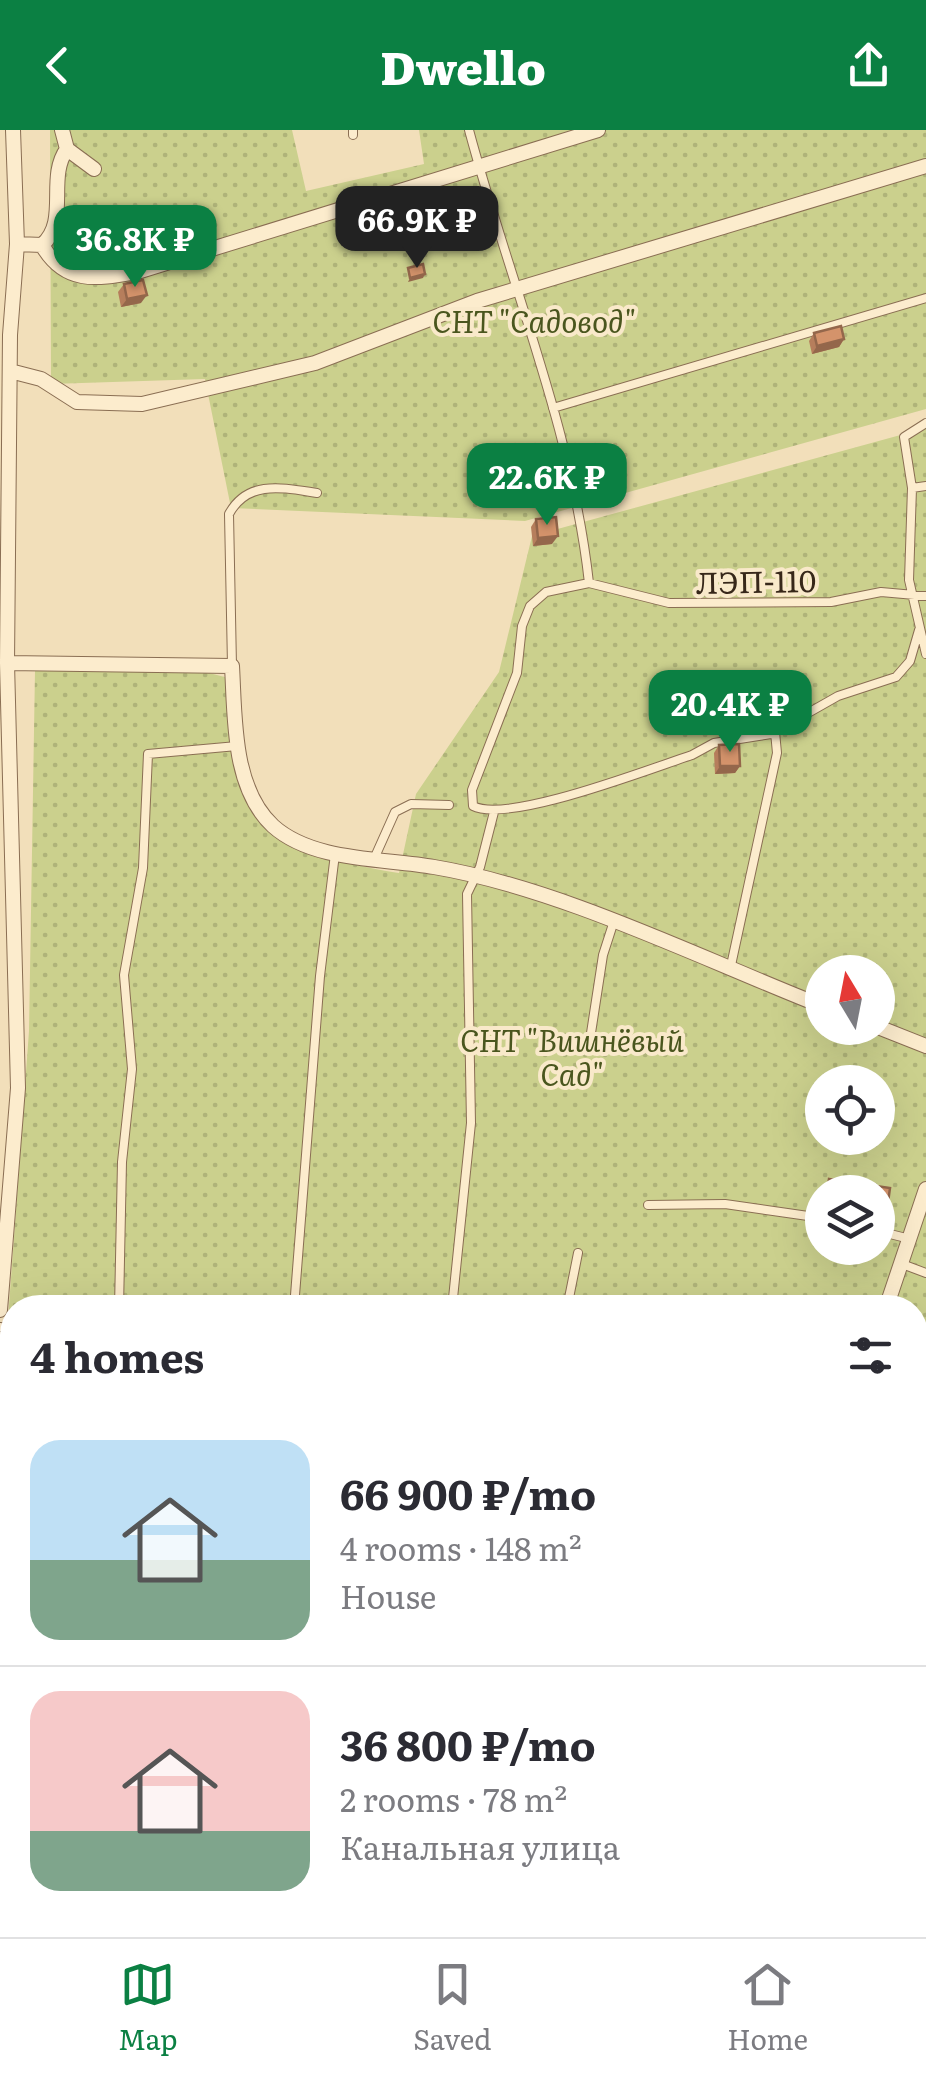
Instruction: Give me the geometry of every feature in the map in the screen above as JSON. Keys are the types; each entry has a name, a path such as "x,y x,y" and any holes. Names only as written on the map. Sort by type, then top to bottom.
{"street":[{"path":"1,1295 18,1088 7,663 10,371 17,244 14,130"},
{"path":"62,130 67,149 94,170"},
{"path":"42,244 54,262 80,278 137,272 598,130"},
{"path":"42,244 56,221 58,168 67,149"},
{"path":"10,371 41,379 77,402 134,406 315,363 446,312 926,166"},
{"path":"17,244 42,244"},
{"path":"7,663 232,666 238,746 249,786 270,823 302,842 336,853 476,876 614,924 805,999"},
{"path":"895,1034 926,1046"},
{"path":"891,1295 926,1189"}],"lane":[{"path":"469,130 553,408 578,508 589,584 546,592 530,606 522,626 518,673 472,790 471,802 476,808 494,812 544,802 692,756 714,743 775,732 838,696 896,677 910,660 919,630"},
{"path":"553,408 926,298"},
{"path":"926,423 904,437 912,488 911,594 926,654"},
{"path":"912,488 926,486"},
{"path":"232,666 230,514 244,494 262,488 317,492"},
{"name":"ЛЭП-110","path":"589,584 669,603 746,606 830,602 881,592 926,596"},
{"path":"730,970 777,752 775,732"},
{"path":"119,1295 122,1162 132,1069 124,975 143,868 148,754 238,746"},
{"path":"374,859 395,812 411,804 449,806"},
{"path":"453,1295 471,1124 466,908 468,887 476,876 494,812"},
{"path":"295,1295 320,976 336,853"},
{"path":"591,1033 603,955 614,924"},
{"path":"648,1204 740,1206 805,1216"},
{"path":"895,1235 910,1239"},
{"path":"570,1295 578,1253"},
{"path":"902,1264 926,1273"}],"green space":[{"name":"СНТ \"Садовод\"","path":"50,130 292,130 306,191 424,164 419,130 926,130 926,409 525,521 231,508 205,379 51,384"},
{"name":"СНТ \"Вишнёвый Сад\"","path":"926,428 926,1295 10,1295 29,1031 35,671 194,669 236,680 248,778 260,814 281,837 312,852 399,873 416,794 499,672 532,536"}],"building":[{"path":"423,264 425,274 410,278 408,268"},
{"path":"143,280 147,295 127,299 124,284"},
{"path":"841,326 844,339 817,346 814,333"},
{"path":"556,517 558,536 538,538 536,519"},
{"path":"739,744 740,766 720,766 719,745"}]}
